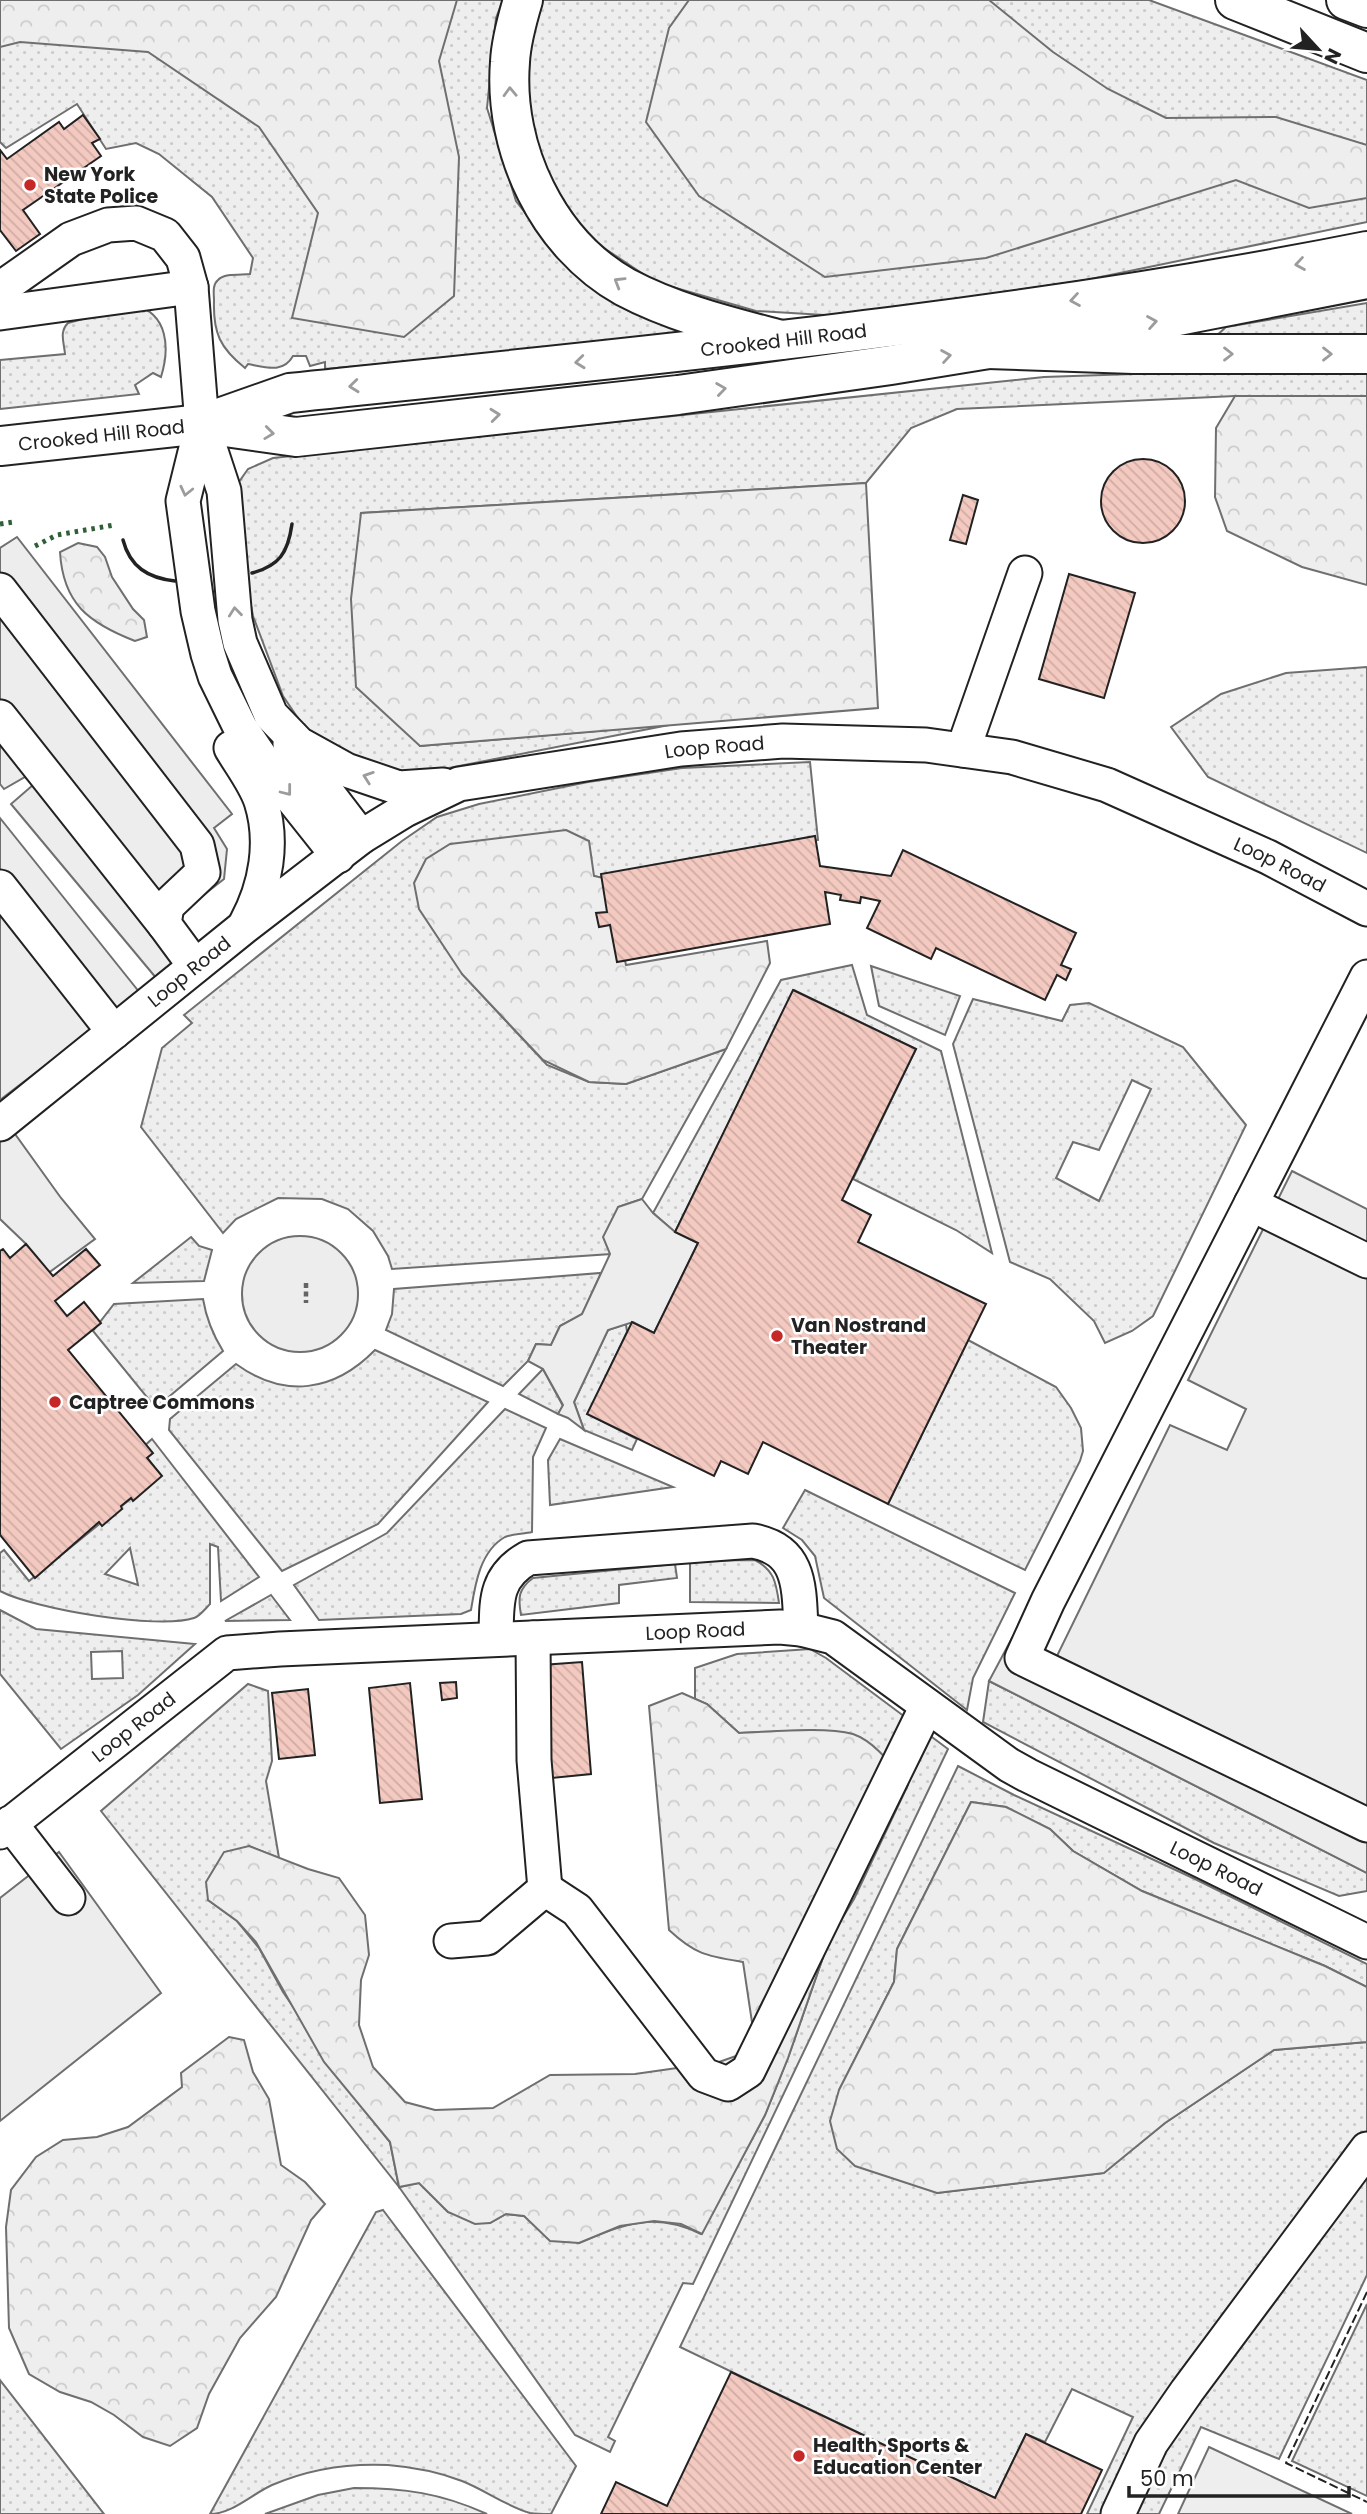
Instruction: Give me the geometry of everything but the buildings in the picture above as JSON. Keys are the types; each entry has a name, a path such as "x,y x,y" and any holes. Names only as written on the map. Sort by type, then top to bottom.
{"main road":[{"path":"523,0 515,28 510,63 510,98 515,134 525,165 556,225 598,269 625,286 680,311 781,340"},
{"path":"1234,0 1367,53"},
{"path":"1346,0 1367,8"},
{"name":"Crooked Hill Road","path":"0,446 202,424 290,393 927,323 1217,278 1367,251"},
{"name":"Crooked Hill Road","path":"202,424 296,437 678,395 988,349 1214,311 1367,279"},
{"path":"988,349 1146,354 1367,354"}],"lane":[{"path":"0,289 71,239 108,225 136,223 165,235 183,258 191,287 202,424 224,491 235,620 240,643 271,715 349,846"},
{"path":"0,313 191,287"},
{"path":"202,424 183,501 198,611 215,676 219,726 261,799 267,826 267,861 262,890 244,927"},
{"path":"963,750 1025,573"},
{"path":"0,590 197,845 204,872 167,906 164,925"},
{"path":"215,676 253,748 349,846"},
{"path":"271,715 299,744 346,770 399,788 459,784"},
{"path":"0,717 195,966"},
{"name":"Loop Road","path":"0,1124 244,927 349,846 405,810 459,784 681,749 783,741 926,745 1012,757 1107,785 1268,857 1367,909"},
{"path":"0,887 114,1032"},
{"path":"1367,977 1053,1591 1022,1658 1367,1825"},
{"path":"1251,1204 1367,1261"},
{"path":"496,1639 497,1595 511,1571 528,1558 753,1541 771,1544 782,1552 793,1569 800,1598 801,1629"},
{"name":"Loop Road","path":"4,1825 227,1653 496,1639 801,1629 833,1637 1009,1765 1027,1775 1367,1942"},
{"path":"533,1638 534,1760 545,1889"},
{"path":"545,1889 577,1910 704,2075 728,2084 748,2071 927,1706"},
{"path":"4,1825 68,1898"},
{"path":"451,1941 487,1938 545,1889"},
{"path":"1118,2514 1152,2443 1187,2391 1367,2149"}],"path":[{"path":"306,1283 306,1303"}],"green space":[{"path":"0,0 503,0 496,18 487,108 516,201 567,266 681,331 673,338 325,369 325,362 310,366 306,356 293,356 289,362 279,367 267,368 248,364 245,368 229,354 220,339 215,322 214,290 216,282 221,278 250,274 253,258 212,197 159,154 136,143 106,149 77,104 6,148 0,142"},
{"path":"0,0 457,0 439,61 459,157 454,296 404,337 292,318 318,213 259,127 148,52 20,42 0,47"},
{"path":"541,0 1149,0 1367,80 1367,222 1086,280 841,316 756,311 655,282 577,230 532,147 523,57"},
{"path":"689,0 989,0 1053,52 1108,89 1166,118 1276,117 1367,145 1367,198 1309,208 1236,180 986,258 825,277 699,196 646,122 669,28"},
{"path":"1367,303 1367,340 1214,338 1226,327"},
{"path":"135,305 154,316 164,333 165,344 161,377 153,373 135,385 139,394 0,409 0,360 65,354 63,334 68,323"},
{"path":"1252,370 1367,372 1367,396 1235,396 957,409 911,428 866,483 362,513 420,746 669,725 449,768 391,772 340,752 304,727 283,696 253,616 236,528 234,489 248,469 273,458 1044,377"},
{"path":"1235,396 1367,396 1367,585 1302,567 1227,531 1215,497 1216,428"},
{"path":"866,483 878,708 420,746 356,687 351,599 361,513"},
{"path":"78,543 97,547 105,557 112,577 133,609 144,620 147,637 135,641 104,627 81,609 67,585 60,552"},
{"path":"1367,667 1367,853 1208,777 1171,727 1221,694 1286,673"},
{"path":"810,762 818,840 608,879 594,876 462,974 547,1065 589,1082 626,1084 726,1049 642,1199 618,1207 611,1254 392,1269 388,1256 373,1231 348,1209 322,1199 278,1198 236,1219 223,1233 141,1127 162,1048 192,1023 184,1015 402,841 437,817 479,804 588,782 682,768"},
{"path":"566,830 589,841 594,876 608,879 626,965 767,941 770,963 726,1049 626,1084 589,1082 543,1060 462,974 419,909 414,883 426,859 450,844"},
{"path":"852,965 867,1015 941,1051 992,1253 956,1230 853,1179 916,1049 794,990 675,1232 653,1213 781,980"},
{"path":"871,966 960,996 945,1035 879,1006"},
{"path":"973,999 1062,1021 1070,1005 1089,1003 1183,1047 1246,1125 1153,1316 1132,1331 1105,1343 1094,1321 1050,1279 1010,1262 953,1044","holes":["1132,1080 1151,1089 1099,1201 1056,1178 1073,1142 1099,1150"]},
{"path":"191,1237 199,1246 212,1250 204,1281 133,1283"},
{"path":"601,1273 582,1315 560,1326 551,1345 536,1344 528,1361 503,1386 386,1330 392,1314 394,1289"},
{"path":"203,1299 210,1326 223,1351 158,1406 150,1401 93,1331 114,1304"},
{"path":"626,1324 627,1332 588,1414 637,1439 632,1450 584,1430 574,1402 608,1330"},
{"path":"968,1340 1056,1387 1081,1428 1083,1451 1080,1461 1025,1570 888,1504"},
{"path":"375,1350 488,1402 378,1524 282,1571 169,1430 170,1419 236,1364 272,1382 308,1386 343,1375"},
{"path":"543,1369 563,1406 558,1414 519,1394"},
{"path":"505,1409 546,1428 533,1457 532,1532 505,1537 490,1551 480,1569 471,1610 461,1614 319,1620 294,1585 387,1533"},
{"path":"152,1439 259,1577 221,1601 218,1547 210,1544 210,1604 196,1617 177,1621 96,1616 40,1604 0,1591 0,1553 4,1550 29,1581 160,1475 141,1449","holes":["130,1548 138,1585 105,1574"]},
{"path":"560,1439 673,1487 550,1505 548,1460"},
{"path":"805,1490 1015,1593 973,1678 967,1710 824,1598 815,1556 802,1540 783,1528"},
{"path":"755,1560 773,1577 779,1603 690,1602 690,1561"},
{"path":"675,1564 677,1578 619,1585 619,1603 521,1615 520,1594 533,1578"},
{"path":"271,1595 290,1620 225,1621"},
{"path":"0,1610 36,1629 195,1644 138,1695 61,1749 0,1674","holes":["122,1651 123,1678 92,1679 91,1652"]},
{"path":"810,1649 826,1658 948,1749 693,2284 683,2283 608,2437 615,2441 610,2452 575,2435 399,2187 419,2183 448,2212 490,2223 506,2214 524,2216 579,2243 610,2230 639,2223 668,2223 701,2234 765,2115 829,1940 815,1730 739,1733 707,1704 695,1699 695,1668 737,1654"},
{"path":"989,1681 1367,1873 1367,1891 1339,1896 1214,1843 983,1722"},
{"path":"248,1684 268,1691 272,1761 266,1781 279,1858 249,1846 208,1900 237,1921 259,1948 283,1992 361,2106 390,2142 399,2187 101,1811"},
{"path":"682,1693 707,1704 739,1733 813,1730 853,1734 877,1749 908,1785 854,1899 829,1940 765,2115 702,2234 681,2224 654,2221 620,2226 579,2243 550,2241 524,2216 506,2214 490,2223 475,2224 448,2212 419,2183 399,2187 390,2142 324,2062 256,1942 237,1921 208,1900 206,1882 224,1852 249,1846 339,1878 365,1915 369,1955 361,1980 359,2025 373,2067 405,2102 435,2110 493,2108 550,2075 635,2074 719,2062 756,2049 743,1962 695,1950 669,1930 649,1706"},
{"path":"958,1766 1367,1964 1367,1987 1325,1966 1142,1891 1073,1851 1050,1829 1006,1807 971,1802 897,1949 894,1982 839,2090 937,2193 1103,2173 1165,2123 1274,2050 1367,2042 1367,2275 1279,2459 1201,2427 1159,2514 1087,2514 1133,2417 1072,2389 1045,2442 1026,2434 995,2498 680,2347"},
{"path":"971,1802 1006,1807 1050,1829 1073,1851 1142,1891 1325,1966 1367,1987 1367,2042 1274,2050 1165,2123 1104,2173 937,2193 855,2166 837,2149 830,2121 839,2090 894,1982 897,1949"},
{"path":"229,2037 244,2040 253,2072 269,2099 281,2165 305,2182 325,2204 311,2220 276,2297 240,2338 209,2394 197,2428 170,2446 143,2437 91,2402 60,2392 29,2374 9,2328 6,2227 11,2190 36,2157 63,2140 97,2137 128,2127 182,2087 181,2073"},
{"path":"383,2210 576,2466 551,2514 521,2510 444,2475 406,2467 373,2465 328,2468 300,2475 272,2485 226,2511 210,2514 376,2212"},
{"path":"1367,2304 1367,2496 1292,2461"},
{"path":"0,2380 104,2514 0,2514"},
{"path":"1209,2447 1352,2514 1178,2514"},
{"path":"354,2488 422,2493 454,2501 487,2514 265,2514 318,2495"}],"shaded area":[{"path":"17,537 232,814 214,828 227,849 224,879 178,915 200,946 157,979 11,804 33,785 25,777 4,789 0,784 0,548"},
{"path":"0,818 140,993 0,1100"},
{"path":"0,1113 61,1198 95,1239 47,1274 25,1243 0,1219"},
{"path":"1292,1171 1367,1209 1367,1873 989,1681 1012,1638 1056,1658 1170,1425 1227,1450 1246,1409 1188,1380"},
{"path":"642,1199 653,1213 675,1232 698,1243 654,1333 633,1322 608,1330 574,1402 584,1430 558,1414 563,1405 543,1369 528,1361 536,1344 551,1345 560,1326 582,1314 610,1254 603,1237 618,1207"},
{"path":"300,1236 322,1241 341,1253 353,1272 358,1294 353,1316 341,1335 322,1347 300,1352 278,1347 259,1335 247,1316 242,1294 247,1272 259,1253 278,1241"},
{"path":"59,1852 161,1993 0,2121 0,1898"}],"hedge":[{"path":"0,524 14,522"},
{"path":"35,546 57,535 114,525"}],"fence":[{"path":"1367,2292 1286,2463 1367,2502"}],"wall":[{"path":"252,573 281,557 288,543 292,524"},
{"path":"123,540 130,557 142,570 156,577 175,581"}],"place":[{"name":"New York State Police","path":"30,185"},
{"name":"Van Nostrand Theater","path":"777,1336"},
{"name":"Captree Commons","path":"55,1402"},
{"name":"Health, Sports & Education Center","path":"799,2456"}]}
